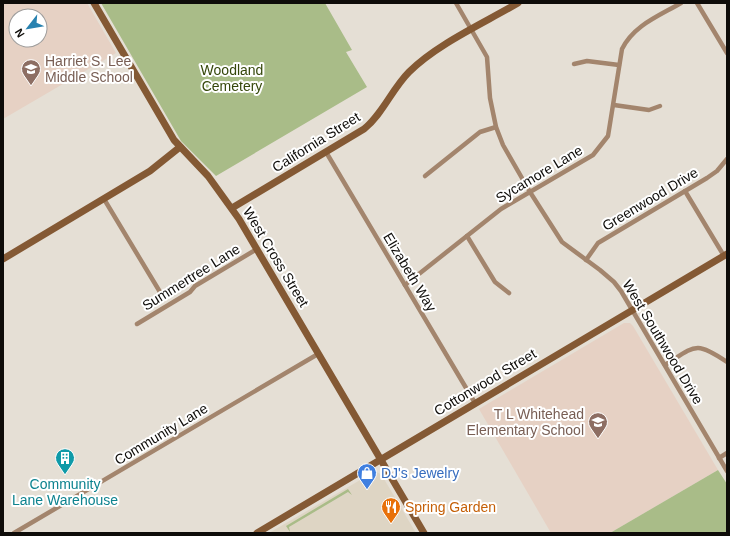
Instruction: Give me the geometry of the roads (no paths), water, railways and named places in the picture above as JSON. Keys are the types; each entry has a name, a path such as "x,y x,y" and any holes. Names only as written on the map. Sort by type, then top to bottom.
{"street":[{"name":"West Cross Street","path":"94,3 157,112 180,147 200,167 232,208 424,533"},
{"name":"West Southwood Drive","path":"456,3 487,57 490,98 496,127 503,145 530,192 556,235 562,242 614,282 727,471"},
{"name":"California Street","path":"232,208 368,126 394,88 418,63 472,29 518,3"},
{"name":"Sycamore Lane","path":"405,285 501,209 593,155 608,136 622,49 633,31 681,3"},
{"path":"697,3 727,53"},
{"path":"574,64 587,61 619,65"},
{"path":"614,105 649,110 660,106"},
{"path":"424,176 480,132 496,127"},
{"path":"3,259 152,170 180,147"},
{"name":"Elizabeth Way","path":"326,152 475,403"},
{"name":"Greenwood Drive","path":"586,260 598,244 717,171 727,159"},
{"path":"685,191 726,255"},
{"path":"104,199 163,297"},
{"path":"467,236 495,282 509,293"},
{"name":"Summertree Lane","path":"137,324 190,292 195,286 257,249"},
{"name":"Cottonwood Street","path":"257,533 726,255"},
{"path":"665,365 698,347 706,348 727,362"},
{"name":"Community Lane","path":"14,533 318,354"},
{"path":"719,458 727,453"}],"place":[{"name":"Harriet S. Lee Middle School","path":"31,86"},
{"name":"T L Whitehead Elementary School","path":"598,439"},
{"name":"Community Lane Warehouse","path":"65,475"},
{"name":"DJ's Jewelry","path":"367,490"},
{"name":"Spring Garden","path":"391,524"}],"park label":[{"name":"Woodland Cemetery","path":"232,78"}]}
